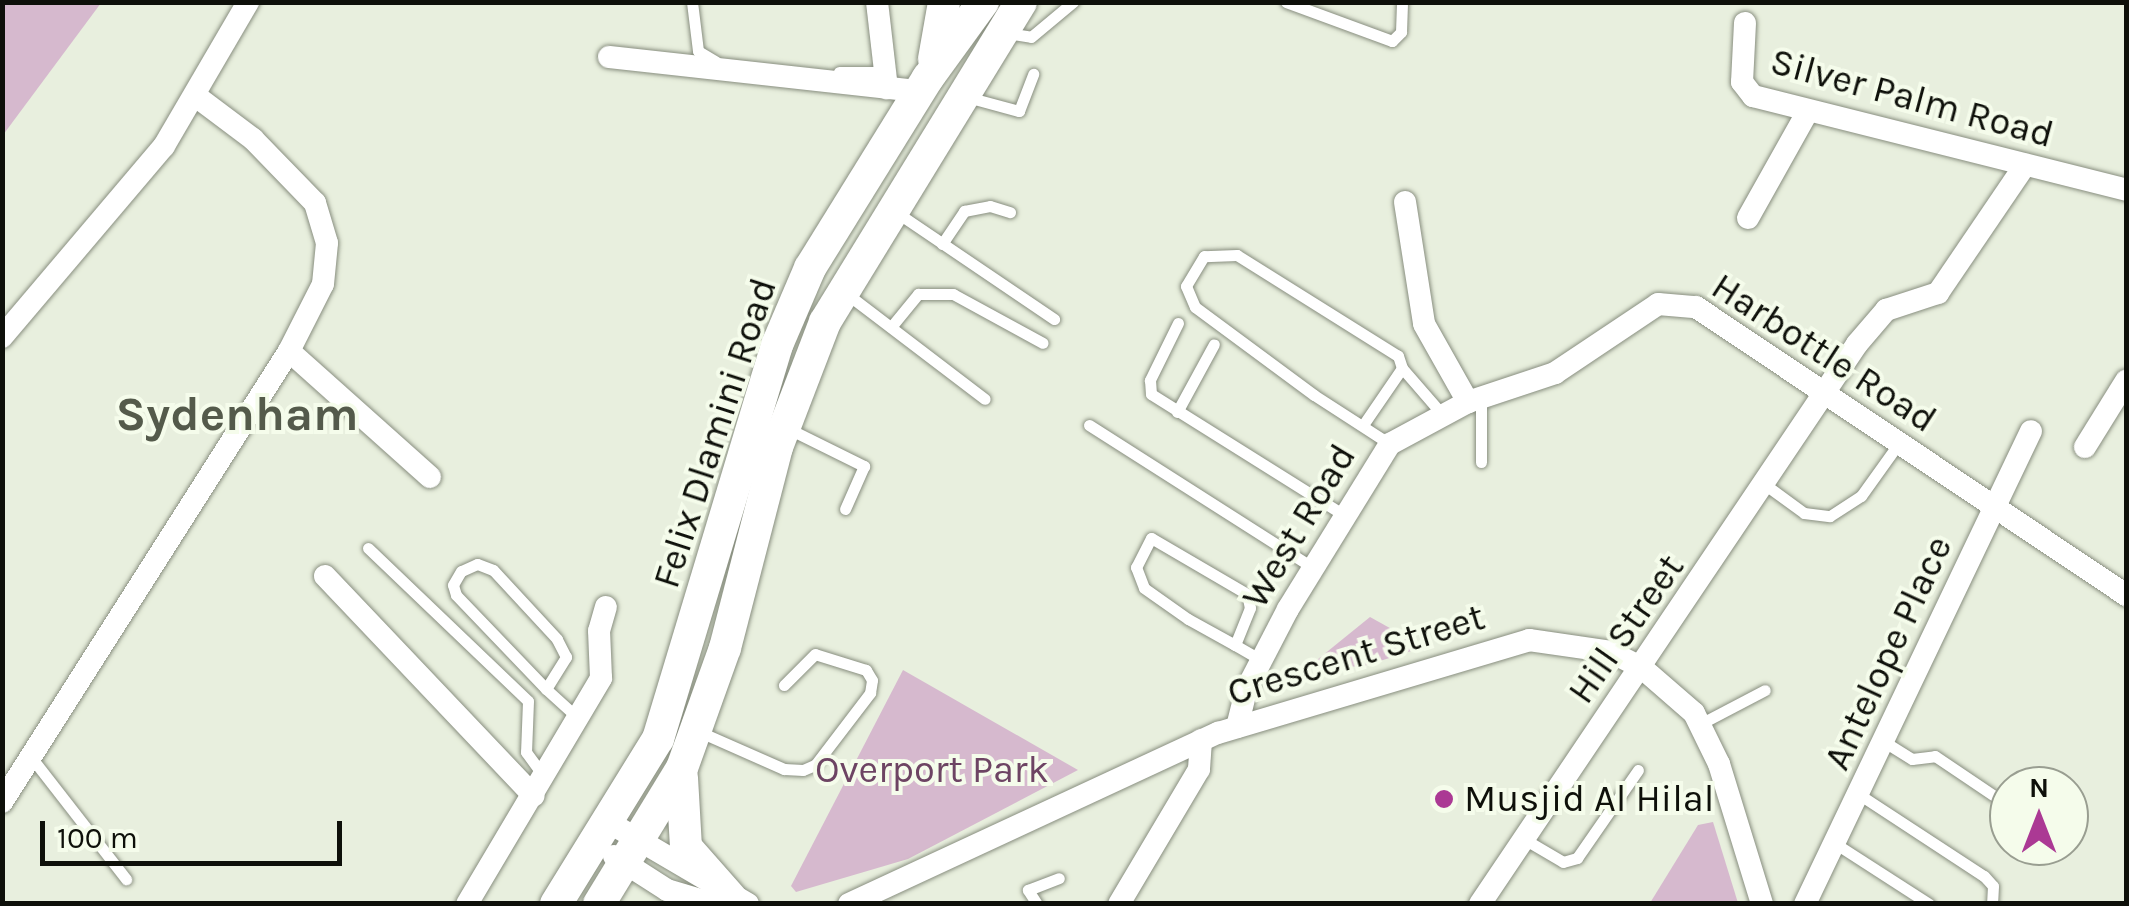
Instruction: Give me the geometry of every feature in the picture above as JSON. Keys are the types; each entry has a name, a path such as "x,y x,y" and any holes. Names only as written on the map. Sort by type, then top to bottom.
{"main road":[{"path":"905,82 943,35 944,2"},
{"name":"Felix Dlamini Road","path":"556,904 658,740 784,329 810,268 905,82 983,2"},
{"name":"Felix Dlamini Road","path":"599,904 635,854 682,768 785,427 844,291 1014,14"},
{"path":"682,768 681,834 693,858 731,902"}],"street":[{"path":"2,337 114,208 197,97 248,2"},
{"path":"609,58 905,82 877,2"},
{"name":"Silver Palm Road","path":"1746,23 1744,88 1808,111 2126,190"},
{"path":"2,802 289,351 323,284 324,220 285,168 197,97"},
{"path":"1748,218 1808,111"},
{"name":"Hill Street","path":"1480,904 1878,317 1944,286 2026,165"},
{"path":"1406,202 1424,324 1475,400"},
{"name":"Harbottle Road","path":"1475,400 1555,373 1637,314 1673,302 1696,307 2126,596"},
{"path":"289,351 430,477"},
{"path":"2085,447 2126,382"},
{"name":"West Road","path":"1237,727 1261,660 1342,514 1390,444 1475,400"},
{"name":"Antelope Place","path":"1805,904 2031,432"},
{"path":"325,576 539,787"},
{"path":"467,904 579,719 604,668 599,632 606,607"},
{"name":"Crescent Street","path":"849,904 1201,740 1530,640 1590,644 1642,668 1676,693 1700,724 1762,904"},
{"path":"1119,904 1199,769 1201,740"},
{"path":"603,834 731,902"}],"lane":[{"path":"692,2 698,52 708,60 905,82"},
{"path":"1014,14 1031,37 1073,2"},
{"path":"1286,2 1392,41 1401,32 1402,2"},
{"path":"963,96 1019,110 1033,74"},
{"path":"942,244 964,212 990,206 1010,212"},
{"path":"893,209 1054,319"},
{"path":"1390,444 1196,307 1186,286 1192,270 1210,253 1237,255 1398,356 1402,368 1442,414"},
{"path":"844,291 985,400"},
{"path":"892,327 918,294 953,294 1043,342"},
{"path":"1178,323 1150,389 1177,412 1342,514"},
{"path":"1177,412 1214,344"},
{"path":"1363,425 1402,368"},
{"path":"1475,400 1481,462"},
{"path":"1089,425 1312,567"},
{"path":"785,427 864,466 846,510"},
{"path":"1766,486 1804,513 1830,516 1861,496 1899,443"},
{"path":"1235,645 1250,608 1248,594 1151,538 1136,566 1138,582 1235,645 1261,660"},
{"path":"368,548 528,701 526,752 539,787"},
{"path":"546,689 566,657 557,639 493,570 477,564 461,570 452,585 456,596 546,689 579,719"},
{"path":"696,730 784,769 803,770 815,764 870,693 872,680 866,670 815,654 784,684"},
{"path":"1700,724 1766,690"},
{"path":"1883,742 1912,759 1936,756 1989,792"},
{"path":"31,756 126,878"},
{"path":"1524,838 1563,862 1577,858 1638,770"},
{"path":"1860,794 1984,876 1994,886 1992,904"},
{"path":"1836,844 1929,904"},
{"path":"1037,904 1028,890 1058,878"}],"green space":[{"path":"2,3 101,3 3,135"},
{"path":"1370,617 1424,647 1361,667 1312,664"},
{"name":"Overport Park","path":"903,670 1078,770 908,859 796,892 791,886"},
{"path":"1713,822 1738,903 1650,903 1698,825"}],"place":[{"name":"Musjid Al Hilal","path":"1444,799"}],"district":[{"name":"Sydenham","path":"237,415"}]}
